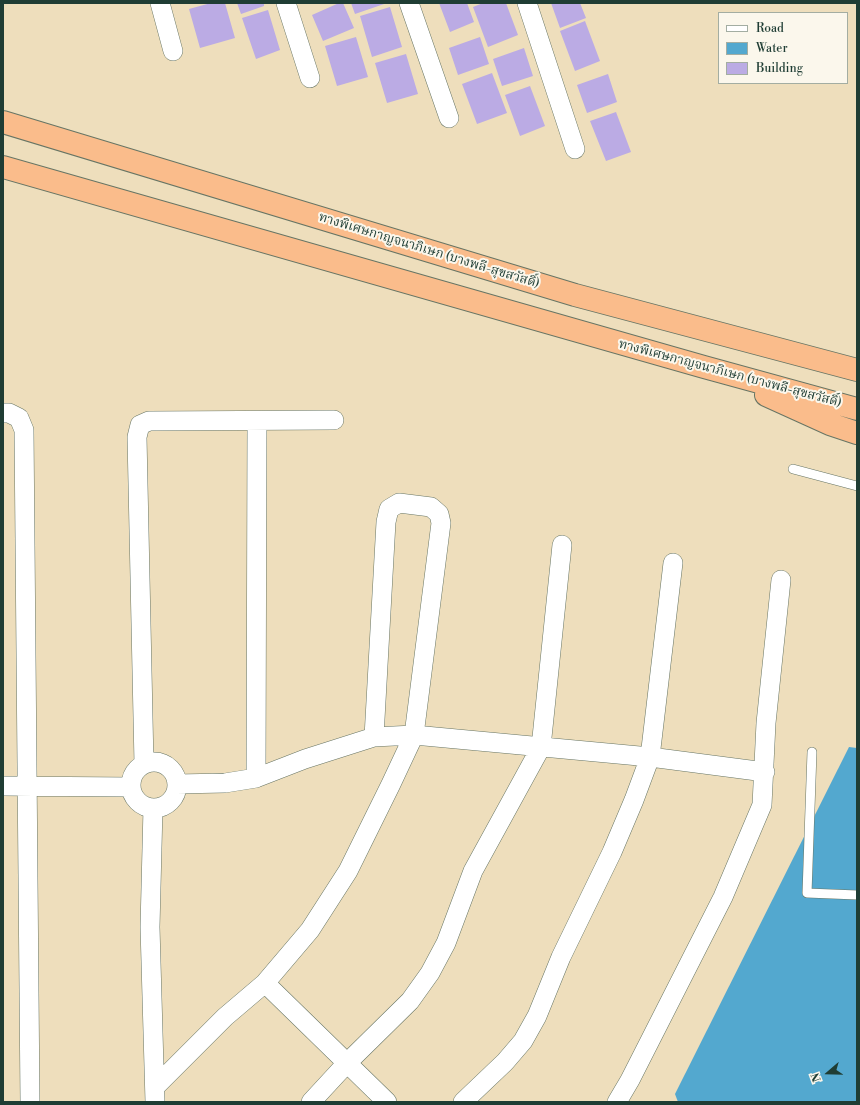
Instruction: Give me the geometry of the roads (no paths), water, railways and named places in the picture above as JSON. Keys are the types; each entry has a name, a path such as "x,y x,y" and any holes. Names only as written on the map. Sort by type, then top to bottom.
{"highway":[{"name":"ทางพิเศษกาญจนาภิเษก (บางพลี-สุขสวัสดิ์)","path":"3,122 575,295 857,370"},
{"name":"ทางพิเศษกาญจนาภิเษก (บางพลี-สุขสวัสดิ์)","path":"3,167 704,368 857,409"},
{"path":"704,368 830,424 857,433"}],"street":[{"path":"160,3 173,51"},
{"path":"286,3 310,78"},
{"path":"410,3 449,118"},
{"path":"527,3 575,149"},
{"path":"3,413 9,413 20,418 24,430 30,1102"},
{"path":"144,764 137,437 140,426 149,421 257,422 334,420"},
{"path":"256,778 257,422"},
{"path":"155,1094 225,1017 265,983 310,930 348,871 414,735 441,523 439,514 431,507 398,503 389,509 386,522 374,737"},
{"path":"311,1102 347,1063 410,1001 430,973 446,943 473,871 541,747 562,545"},
{"path":"463,1102 505,1062 526,1035 536,1016 561,957 612,852 650,757 673,563"},
{"path":"617,1102 630,1080 696,947 723,897 762,805 766,723 781,580"},
{"path":"177,784 225,783 256,778 305,759 374,737 414,735 650,757 764,772"},
{"path":"150,762 164,764 174,774 177,784 175,794 171,800 160,807 153,808 140,803 132,793 131,787 134,774 144,764 150,762"},
{"path":"3,786 131,787"},
{"path":"153,808 150,927 155,1094"},
{"path":"265,983 387,1102"}],"lane":[{"path":"793,469 857,486"},
{"path":"812,752 807,892 857,895"}],"water":[{"path":"849,747 857,748 857,1102 678,1102 675,1094"}]}
